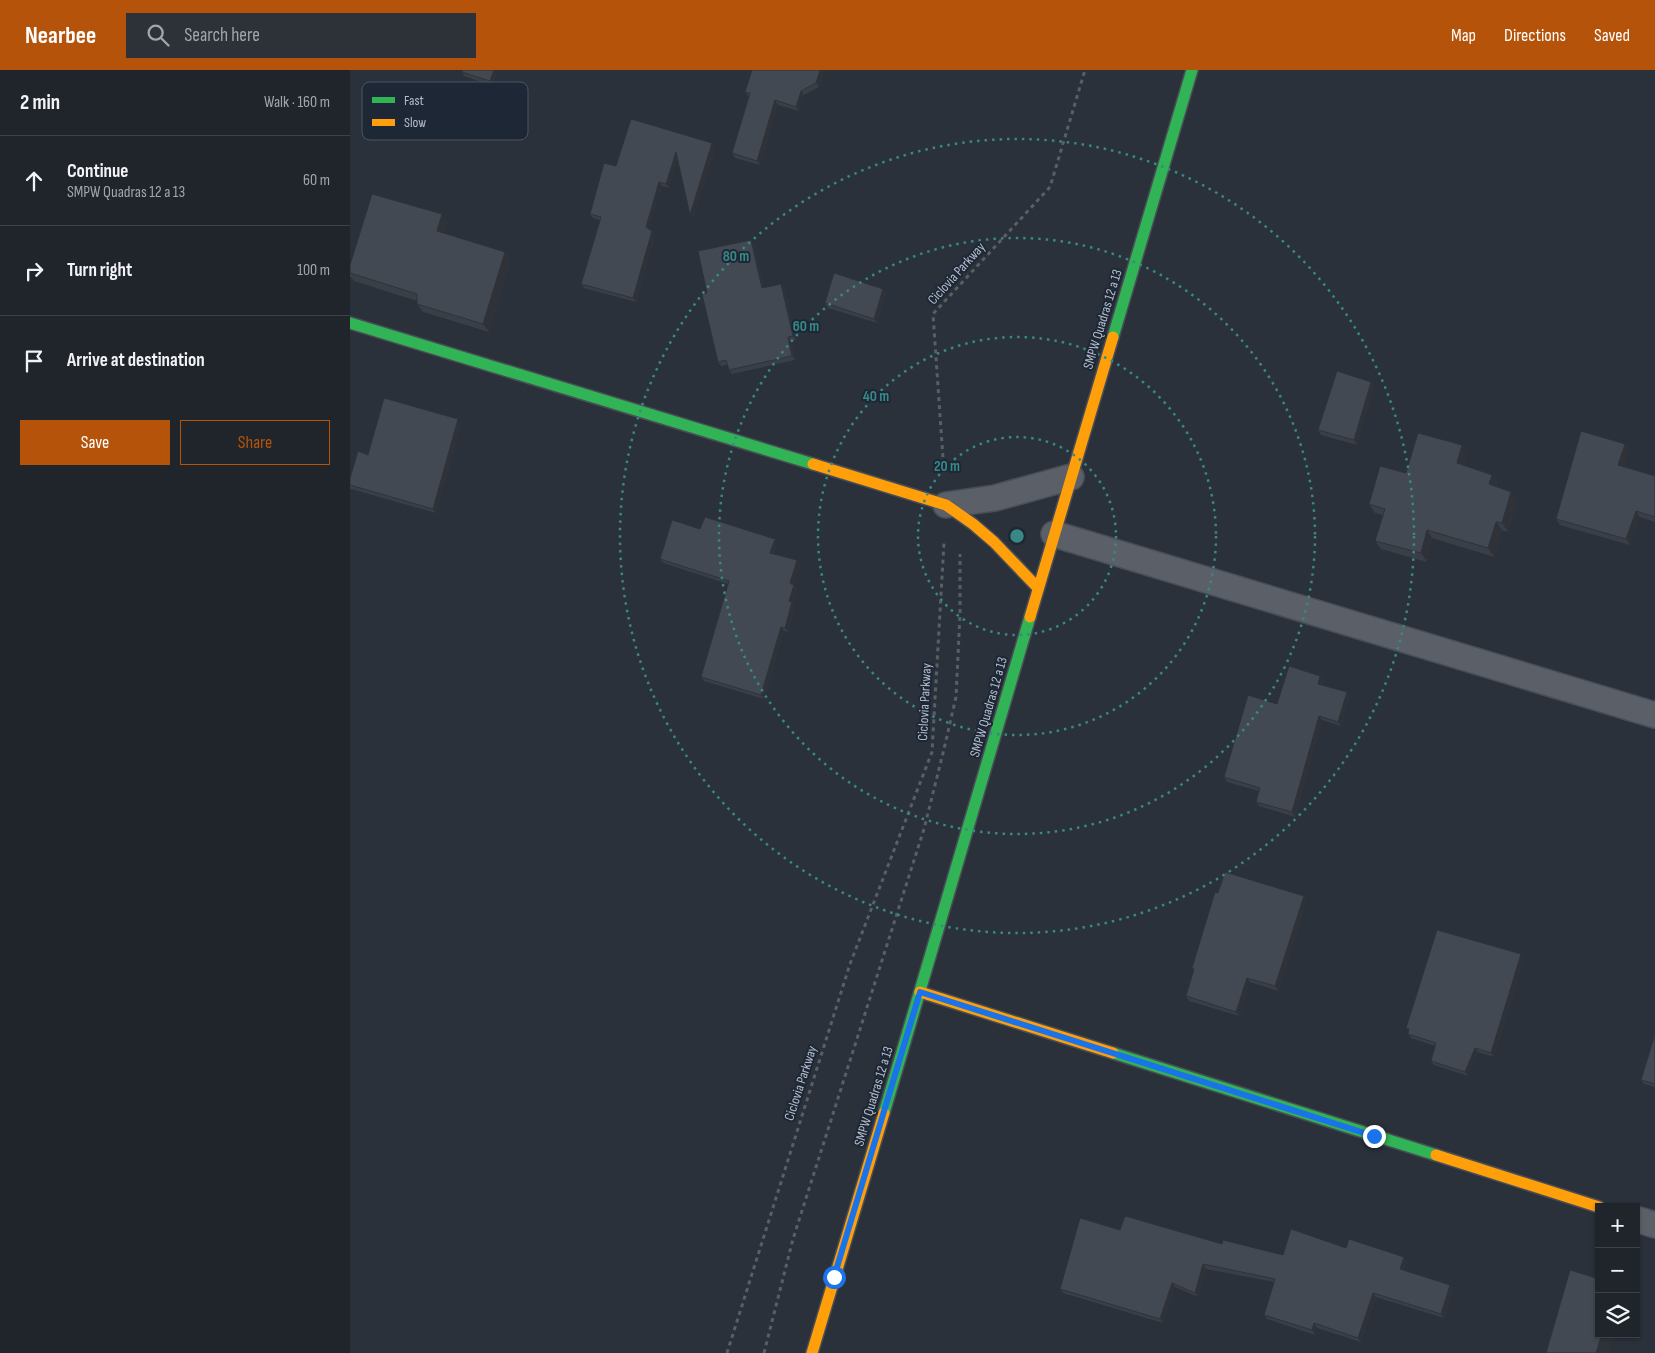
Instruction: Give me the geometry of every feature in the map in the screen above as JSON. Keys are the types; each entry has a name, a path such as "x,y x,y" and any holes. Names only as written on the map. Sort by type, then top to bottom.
{"street":[{"name":"SMPW Quadras 12 a 13","path":"812,1353 1192,70"},
{"path":"350,323 953,510 994,542 1038,588"},
{"path":"953,510 1071,477"},
{"path":"1054,534 1655,715"},
{"path":"920,992 1595,1206"},
{"path":"1640,1220 1655,1225"}],"path":[{"name":"Ciclovia Parkway","path":"726,1353 850,964 932,752 953,510 933,314 1050,187 1085,70"},
{"path":"764,1353 794,1239 924,829 956,697 960,614 953,510"}],"building":[{"path":"462,70 494,70 490,81 462,72"},
{"path":"752,70 820,70 816,83 801,91 796,107 775,100 757,161 732,153 750,93 745,92"},
{"path":"631,119 712,143 690,215 676,152 666,184 659,182 646,227 652,231 633,298 581,284 601,217 590,214 604,163 616,166"},
{"path":"372,194 442,214 437,231 505,252 483,324 417,304 417,294 350,273 350,265"},
{"path":"751,240 762,288 781,284 793,336 788,337 792,356 729,370 726,360 718,362 702,294 707,293 698,251"},
{"path":"834,273 883,289 874,319 825,303"},
{"path":"1337,371 1371,382 1354,440 1318,430"},
{"path":"384,398 458,419 433,509 350,485 350,478 358,451 368,455"},
{"path":"1581,431 1625,444 1618,465 1655,476 1655,517 1636,511 1626,539 1556,519"},
{"path":"1418,433 1462,445 1457,463 1492,475 1489,484 1511,492 1502,523 1496,522 1488,548 1427,530 1421,553 1375,541 1385,509 1369,504 1380,466 1406,473"},
{"path":"705,517 775,539 770,553 797,560 790,583 794,585 789,601 792,602 785,628 781,627 761,695 701,677 729,581 660,559 672,520 700,529"},
{"path":"1289,666 1320,676 1318,684 1347,692 1338,722 1319,716 1292,812 1256,802 1260,788 1224,777 1248,695 1277,704"},
{"path":"1225,872 1304,896 1275,986 1247,978 1236,1012 1186,996 1194,969 1192,968 1215,892 1218,893"},
{"path":"1437,930 1521,954 1491,1053 1475,1048 1465,1072 1431,1061 1436,1043 1408,1034 1409,1029 1406,1028"},
{"path":"1655,1034 1655,1084 1641,1080"},
{"path":"1125,1216 1222,1244 1223,1240 1283,1255 1291,1229 1346,1248 1349,1239 1404,1257 1400,1269 1450,1285 1441,1314 1373,1293 1358,1338 1314,1323 1312,1330 1264,1315 1275,1279 1203,1264 1195,1293 1172,1283 1160,1319 1060,1289 1080,1218 1120,1230"},
{"path":"1570,1270 1595,1278 1595,1338 1601,1338 1596,1353 1546,1353"}],"traffic: fast":[{"path":"1113,337 1192,70"},
{"path":"350,323 813,464"},
{"path":"884,1113 1030,617"},
{"path":"1113,1053 1436,1155"}],"traffic: slow":[{"path":"1030,617 1113,337"},
{"path":"813,464 946,505 994,542 1038,588"},
{"path":"920,992 1113,1053"},
{"path":"812,1353 884,1113"},
{"path":"1436,1155 1595,1206"}],"route":[{"path":"834,1277 920,992 1374,1136"}]}
